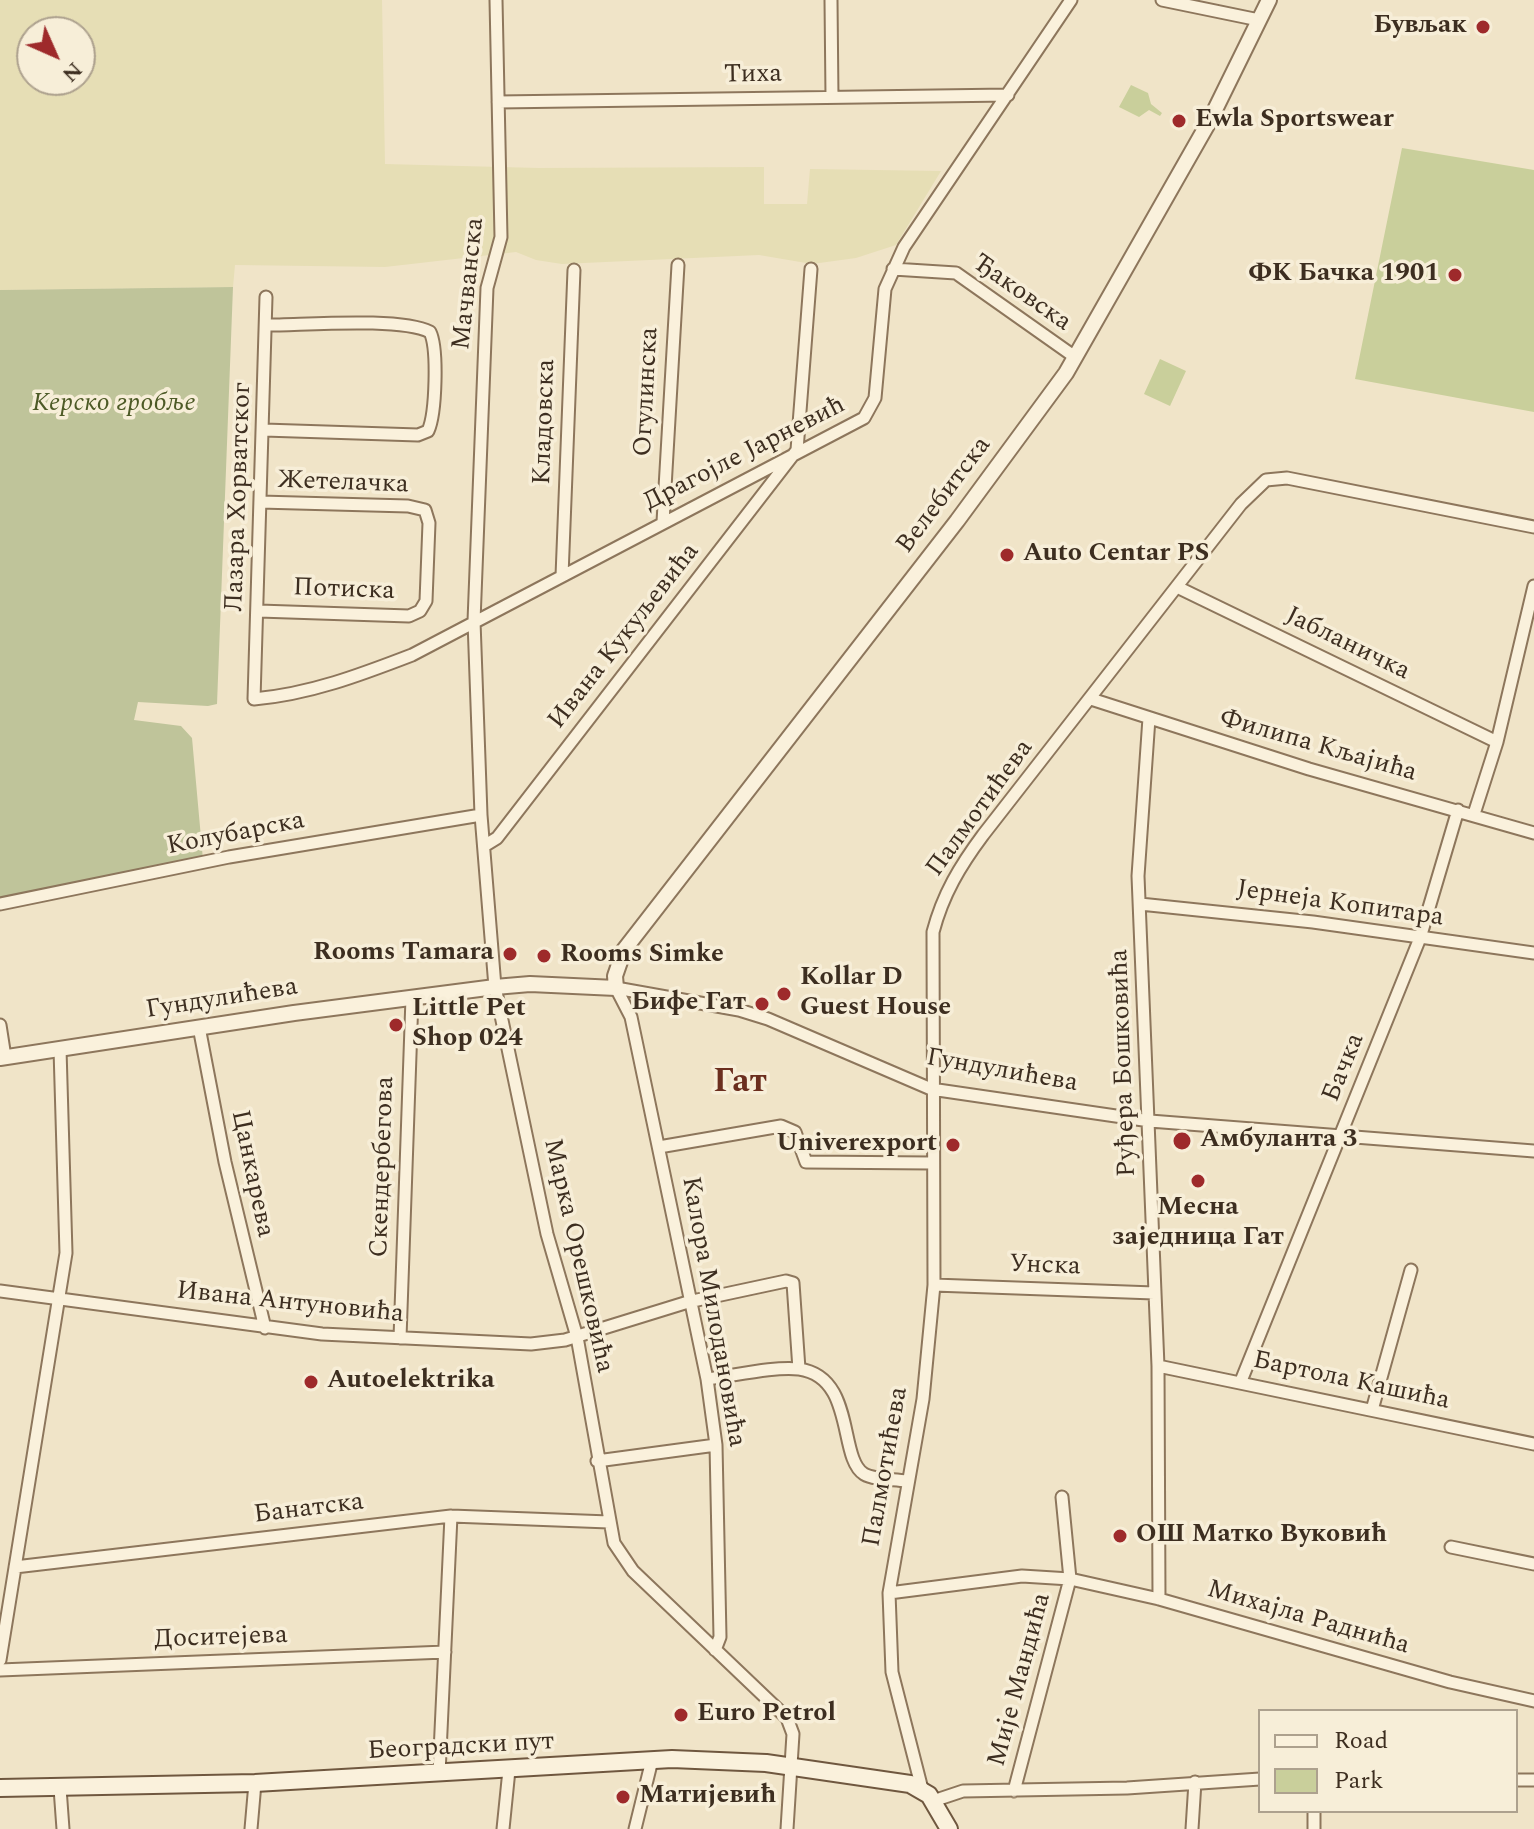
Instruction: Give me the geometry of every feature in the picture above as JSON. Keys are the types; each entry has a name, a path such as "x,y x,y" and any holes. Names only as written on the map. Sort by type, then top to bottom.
{"main road":[{"name":"Београдски пут","path":"0,1788 255,1783 652,1760 713,1760 890,1779 928,1795"},
{"path":"928,1795 949,1829"}],"street":[{"name":"Мачванска","path":"474,621 487,288 501,237 496,0"},
{"path":"831,0 832,97"},
{"name":"Драгојле Јарневић","path":"254,699 339,683 412,655 797,450 860,421 872,407 885,289 893,269 923,217 1071,0"},
{"path":"1162,0 1259,20"},
{"name":"Велебитска","path":"616,988 615,976 624,950 957,521 1075,357 1210,120 1269,0"},
{"name":"Тиха","path":"498,102 1008,95"},
{"name":"Огулинска","path":"663,522 678,265"},
{"path":"797,450 811,269"},
{"name":"Ђаковска","path":"893,269 956,273 1075,357"},
{"name":"Кладовска","path":"562,576 574,270"},
{"name":"Лазара Хорватског","path":"254,699 266,297"},
{"path":"264,430 423,434 431,426 433,414 434,347 430,332 415,326 267,325"},
{"name":"Ивана Кукуљевића","path":"484,846 497,838 797,450"},
{"path":"752,475 762,481 765,492"},
{"name":"Палмотићева","path":"928,1795 892,1672 889,1593 906,1481 923,1399 934,1285 931,1163 933,932 940,904 954,875 983,835 1241,504 1266,480 1275,477 1534,527"},
{"name":"Жетелачка","path":"260,502 408,506 425,510"},
{"name":"Потиска","path":"259,611 409,616 420,611 426,601 429,523 425,510"},
{"path":"1474,814 1497,742 1534,586"},
{"name":"Јабланичка","path":"1177,587 1497,742"},
{"name":"Марка Орешковића","path":"474,621 481,815 495,987 547,1234 577,1337 609,1522 622,1558 787,1718 793,1734 787,1829"},
{"name":"Филипа Кљајића","path":"1091,699 1309,769 1534,833"},
{"name":"Руђера Бошковића","path":"1149,718 1139,837 1158,1366 1159,1599"},
{"name":"Бачка","path":"1241,1381 1420,938 1458,810"},
{"name":"Колубарска","path":"0,904 229,857 481,815"},
{"name":"Јернеја Копитара","path":"1140,904 1534,953"},
{"name":"Гундулићева","path":"2,1057 495,987 530,984 616,988 728,1008 768,1019 931,1089 1150,1121 1534,1151"},
{"name":"Калора Милодановића","path":"616,988 631,1017 688,1302 707,1379 716,1445 720,1637 715,1650"},
{"name":"Скендербегова","path":"400,1338 412,998"},
{"path":"0,1025 2,1057"},
{"name":"Цанкарева","path":"199,1027 225,1162 265,1328"},
{"path":"0,1660 66,1253 60,1049"},
{"path":"659,1147 781,1126 795,1132 806,1162 931,1163"},
{"path":"1372,1410 1411,1270"},
{"name":"Ивана Антуновића","path":"0,1291 265,1328 531,1344 577,1337 688,1302 793,1283 799,1369"},
{"name":"Унска","path":"934,1285 1154,1293"},
{"name":"Бартола Кашића","path":"1158,1366 1534,1444"},
{"path":"707,1379 799,1369 816,1376 833,1392 844,1414 855,1465 861,1472 906,1481"},
{"path":"597,1461 716,1445"},
{"path":"1062,1497 1070,1579"},
{"path":"439,1774 451,1516"},
{"name":"Банатска","path":"15,1567 451,1516 609,1522"},
{"path":"1451,1547 1534,1564"},
{"name":"Михајла Раднића","path":"889,1593 1022,1576 1070,1579 1159,1599 1450,1682 1534,1701"},
{"name":"Мије Мандића","path":"1014,1791 1070,1579"},
{"name":"Доситејева","path":"0,1670 445,1652"},
{"path":"635,1829 652,1760"},
{"path":"503,1829 509,1770"},
{"path":"928,1795 1258,1779"},
{"path":"1192,1829 1195,1782"},
{"path":"251,1829 255,1783"},
{"path":"60,1788 63,1829"}],"shaded area":[{"path":"0,0 382,0 385,164 539,168 764,167 764,204 807,204 810,169 941,171 896,245 856,258 812,264 759,255 562,264 536,260 516,252 385,267 235,265 233,287 0,290"}],"green space":[{"path":"1131,85 1148,93 1151,104 1162,113 1160,116 1149,110 1139,117 1119,107"},
{"name":"ФК Бачка 1901","path":"1402,148 1534,170 1534,412 1355,379"},
{"name":"Керско гробље","path":"233,287 217,704 138,702 134,720 181,726 192,738 203,860 0,906 0,290"},
{"path":"1160,359 1186,371 1170,406 1144,394"}],"place":[{"name":"Бувљак","path":"1483,27"},
{"name":"Ewla Sportswear","path":"1179,121"},
{"name":"ФК Бачка 1901","path":"1455,275"},
{"name":"Auto Centar PS","path":"1007,555"},
{"name":"Rooms Tamara","path":"510,954"},
{"name":"Rooms Simke","path":"544,956"},
{"name":"Kollar D Guest House","path":"784,994"},
{"name":"Бифе Гат","path":"762,1004"},
{"name":"Little Pet Shop 024","path":"396,1025"},
{"name":"Амбуланта 3","path":"1182,1141"},
{"name":"Univerexport","path":"953,1145"},
{"name":"Месна заједница Гат","path":"1198,1181"},
{"name":"Autoelektrika","path":"311,1382"},
{"name":"ОШ Матко Вуковић","path":"1120,1536"},
{"name":"Euro Petrol","path":"681,1715"},
{"name":"Матијевић","path":"623,1797"}],"district":[{"name":"Гат","path":"740,1084"}]}
